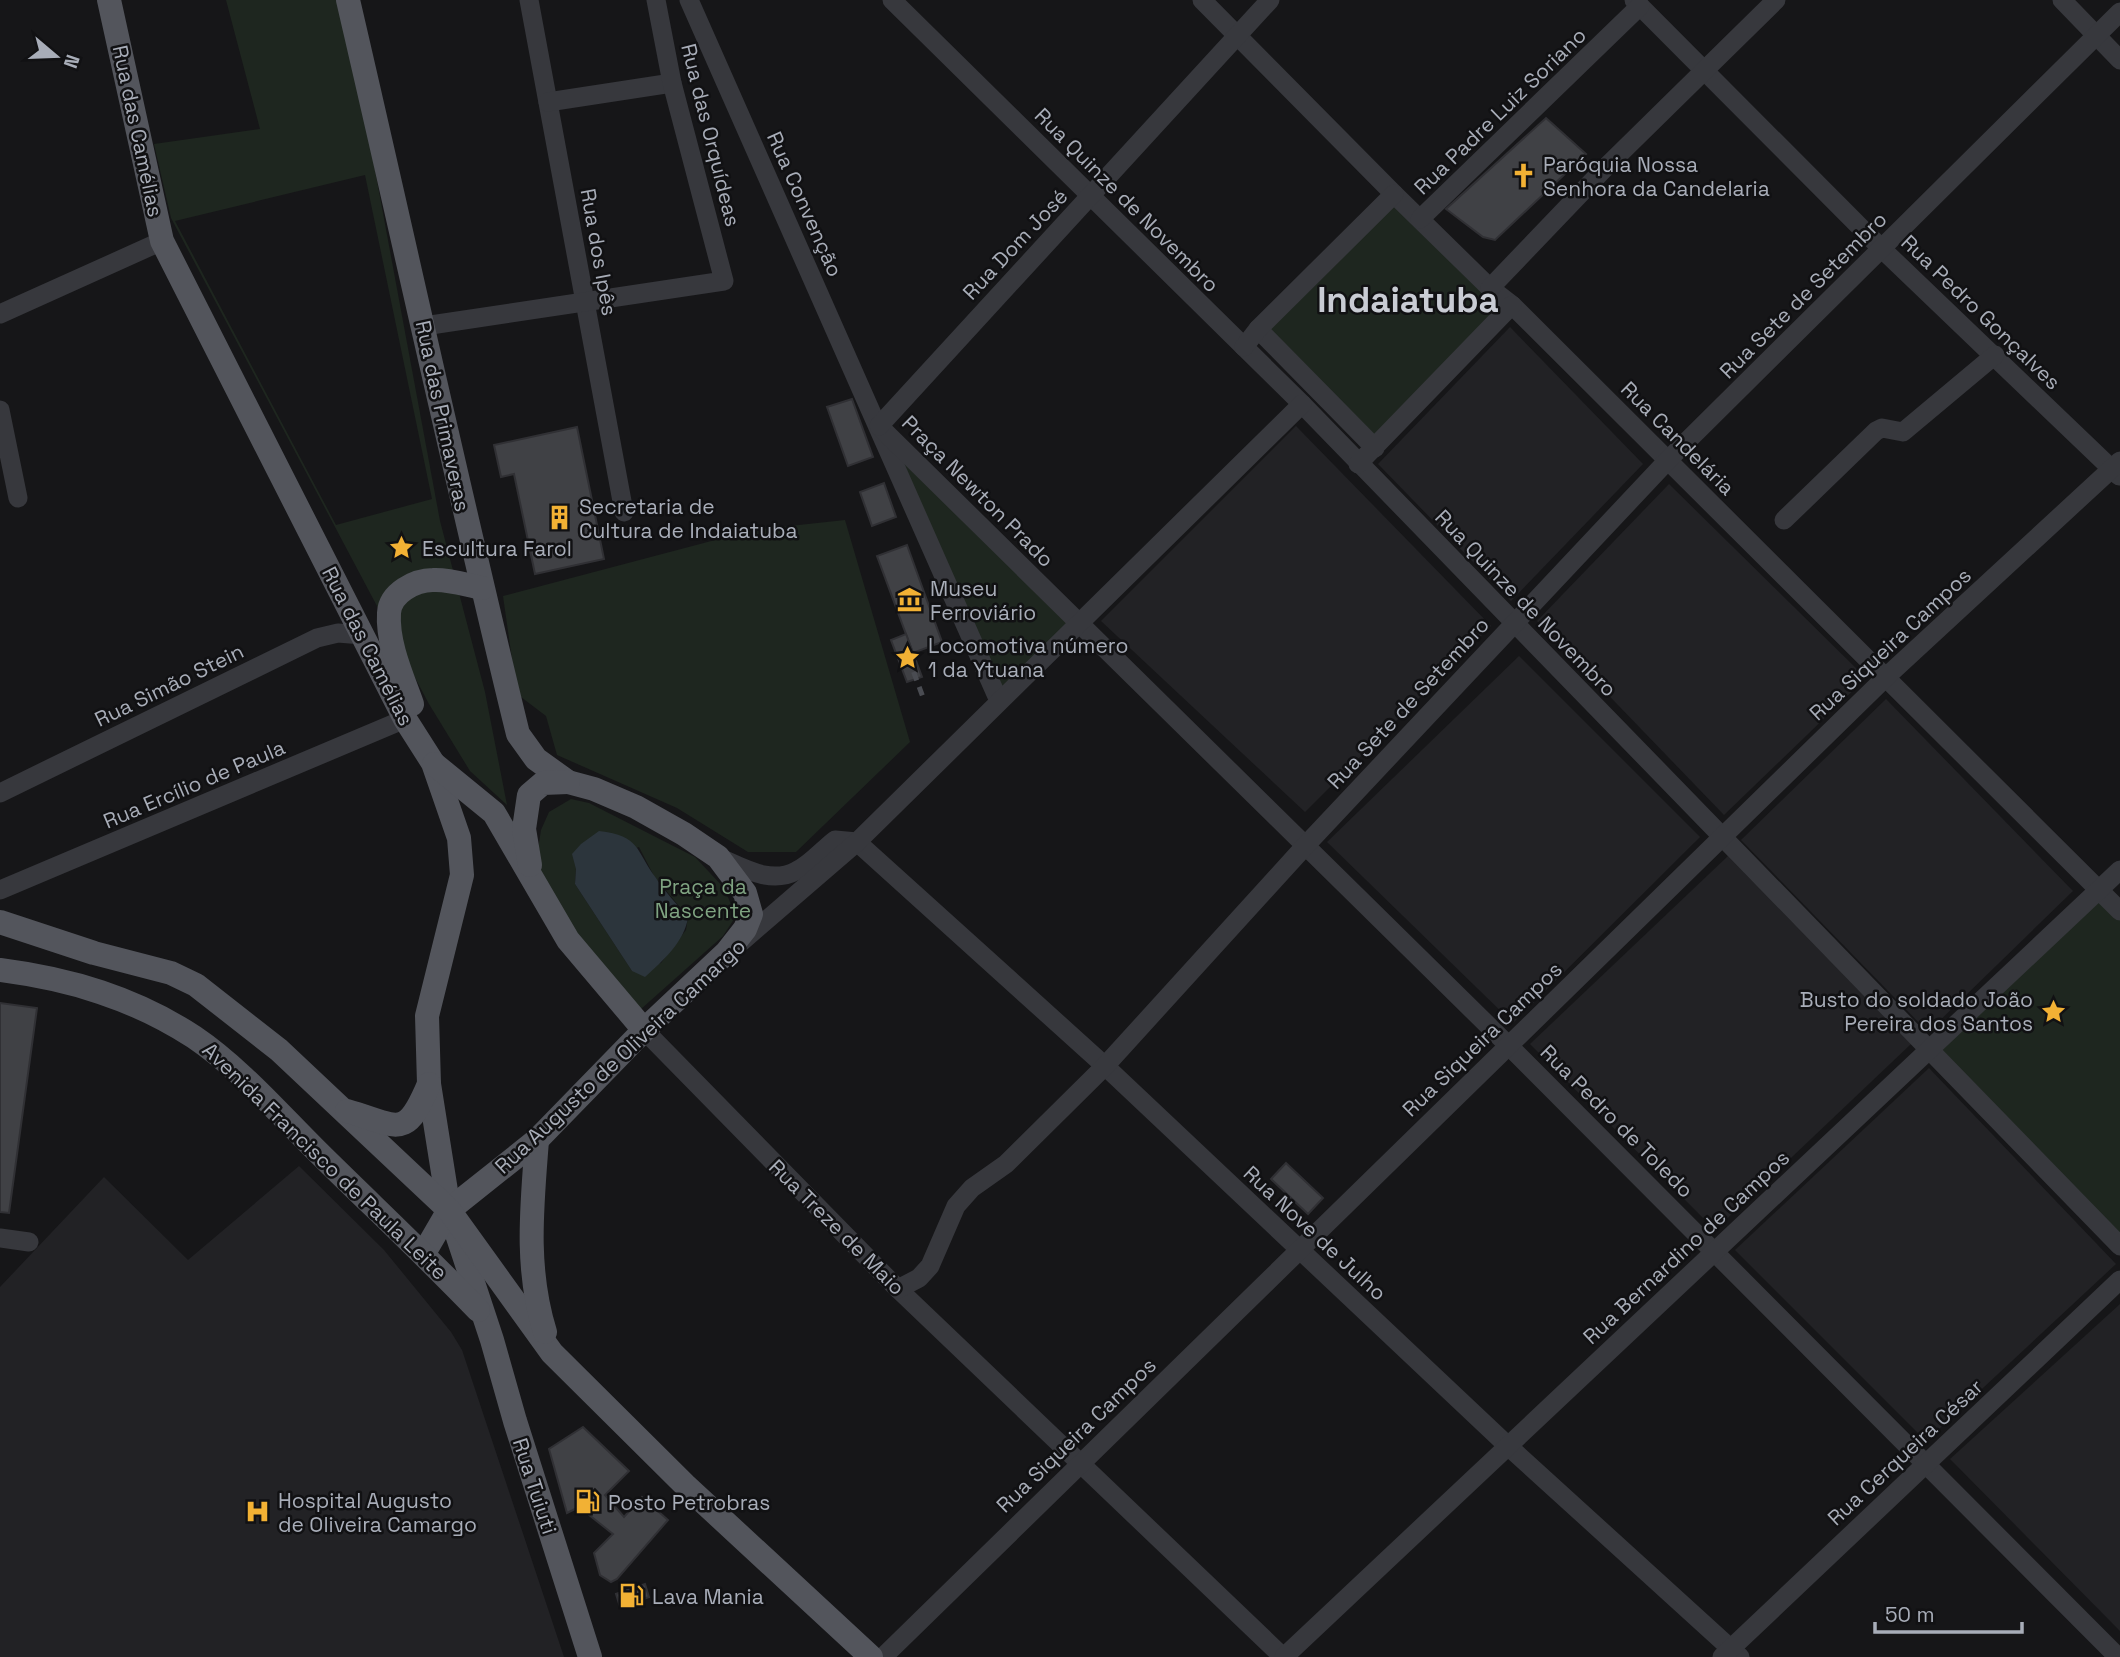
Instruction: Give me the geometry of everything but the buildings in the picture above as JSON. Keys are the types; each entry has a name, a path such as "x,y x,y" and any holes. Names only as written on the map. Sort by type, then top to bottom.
{"main road":[{"name":"Rua das Camélias","path":"109,0 162,241 405,719 433,763 459,838 461,875 427,1016 429,1084 449,1210 482,1315"},
{"name":"Rua das Primaveras","path":"348,0 424,326 458,488 518,734 536,759 568,782 594,789 636,807 718,857"},
{"path":"433,763 399,669 389,612 394,599 408,586 423,581 437,580 482,588"},
{"name":"Rua Treze de Maio","path":"433,763 494,813 568,940 644,1030"},
{"path":"533,881 524,829 529,795 543,783 568,782"},
{"path":"718,857 745,893 751,914 745,929 727,953"},
{"name":"Avenida Francisco de Paula Leite","path":"0,922 94,954 171,973 196,985 278,1050 449,1210 552,1353 685,1485 871,1657"},
{"path":"0,937 94,954"},
{"name":"Rua Augusto de Oliveira Camargo","path":"449,1210 537,1140 644,1030 727,953"},
{"name":"Avenida Francisco de Paula Leite","path":"0,970 54,978 102,991 138,1006 196,1038 244,1079 424,1254 482,1315"},
{"path":"344,1111 391,1126 407,1123 418,1110 429,1084"},
{"path":"537,1140 531,1256 538,1310 552,1353"},
{"path":"424,1254 449,1210"},
{"name":"Rua Tuiuti","path":"482,1315 590,1657"}],"street":[{"name":"Rua dos Ipês","path":"529,0 624,512"},
{"name":"Rua das Orquídeas","path":"584,302 724,281 672,83 656,0"},
{"name":"Rua Convenção","path":"689,0 879,426"},
{"name":"Rua Quinze de Novembro","path":"892,0 1302,404 2120,1246"},
{"name":"Rua Candelária","path":"1202,0 1394,194 1668,460 2120,911"},
{"name":"Rua Dom José","path":"879,426 1270,0"},
{"path":"1490,288 1603,170 1776,0"},
{"path":"2062,0 2120,60"},
{"name":"Rua Pedro Gonçalves","path":"1637,3 1882,249 2117,469"},
{"name":"Rua Padre Luiz Soriano","path":"1420,219 1637,3"},
{"name":"Rua Sete de Setembro","path":"898,1289 919,1278 930,1266 956,1206 972,1188 1006,1164 1105,1066 1306,845 1668,460 2120,12"},
{"path":"548,103 672,83"},
{"path":"1244,347 1258,329 1394,194"},
{"path":"0,314 162,241"},
{"path":"424,326 584,302"},
{"path":"1359,464 1511,305"},
{"path":"1258,329 1376,448"},
{"path":"1784,520 1875,430 1882,428 1903,432 1995,355"},
{"name":"Rua Augusto de Oliveira Camargo","path":"727,953 857,842 1302,404"},
{"path":"0,410 18,498"},
{"name":"Praça Newton Prado","path":"879,426 1079,623"},
{"name":"Praça Newton Prado","path":"879,426 999,701"},
{"name":"Rua Siqueira Campos","path":"883,1657 1886,677 2117,469"},
{"name":"Rua Pedro de Toledo","path":"1079,623 1509,1045 1927,1462 2118,1657"},
{"name":"Rua Simão Stein","path":"0,793 317,638 338,633 362,635"},
{"name":"Rua Ercílio de Paula","path":"0,890 405,719"},
{"name":"Rua das Primaveras","path":"718,857 759,875 776,876 796,872 835,840 857,842"},
{"name":"Rua Nove de Julho","path":"857,842 1105,1066 1731,1654"},
{"name":"Rua Bernardino de Campos","path":"1283,1657 2120,870"},
{"name":"Rua Treze de Maio","path":"644,1030 898,1289 1283,1657"},
{"path":"0,1238 29,1242"},
{"name":"Rua Cerqueira César","path":"1731,1654 1927,1462 2120,1280"}],"shaded area":[{"path":"1510,327 1643,464 1511,601 1378,464"},
{"path":"1296,426 1491,626 1305,812 1101,621"},
{"path":"1669,484 1866,678 1724,815 1537,621"},
{"path":"1519,656 1700,837 1513,1023 1327,842"},
{"path":"1886,699 2073,891 1928,1032 1741,840"},
{"path":"599,831 613,833 630,841 688,917 678,942 645,977 632,971 575,884 576,869 572,854"},
{"path":"1728,856 1911,1044 1715,1230 1530,1044"},
{"path":"1929,1068 2116,1264 1926,1441 1735,1250"},
{"name":"Hospital Augusto de Oliveira Camargo","path":"299,1166 384,1250 451,1332 462,1350 564,1657 0,1657 0,1287 104,1177 188,1260"},
{"path":"2120,1304 2120,1631 1950,1459"}],"green space":[{"path":"226,0 338,0 360,89 440,521 485,692 507,805 470,771 429,704 171,218 154,144 260,129","holes":["365,175 432,499 336,525 175,221"]},
{"path":"1394,194 1512,305 1375,448 1258,329"},
{"path":"879,426 1079,623 999,701"},
{"path":"845,520 910,742 796,852 748,852 677,808 557,755 546,716 517,694 503,596 753,530"},
{"name":"Praça da Nascente","path":"571,799 589,803 695,857 724,888 736,916 723,936 641,1009 533,881 541,830 549,812","holes":["639,847 654,876 688,917 686,930 661,963 632,971 575,884 576,869"]},
{"path":"2099,890 2120,911 2120,1246 1929,1050"}],"railway":[{"path":"908,657 924,700"}],"place":[{"name":"Paróquia Nossa Senhora da Candelaria","path":"1523,176"},
{"name":"Secretaria de Cultura de Indaiatuba","path":"559,518"},
{"name":"Escultura Farol","path":"402,548"},
{"name":"Museu Ferroviário","path":"910,600"},
{"name":"Locomotiva número 1 da Ytuana","path":"908,657"},
{"name":"Busto do soldado João Pereira dos Santos","path":"2053,1011"},
{"name":"Posto Petrobras","path":"588,1502"},
{"name":"Hospital Augusto de Oliveira Camargo","path":"258,1512"},
{"name":"Lava Mania","path":"632,1596"}],"district":[{"name":"Indaiatuba","path":"1408,300"}]}
